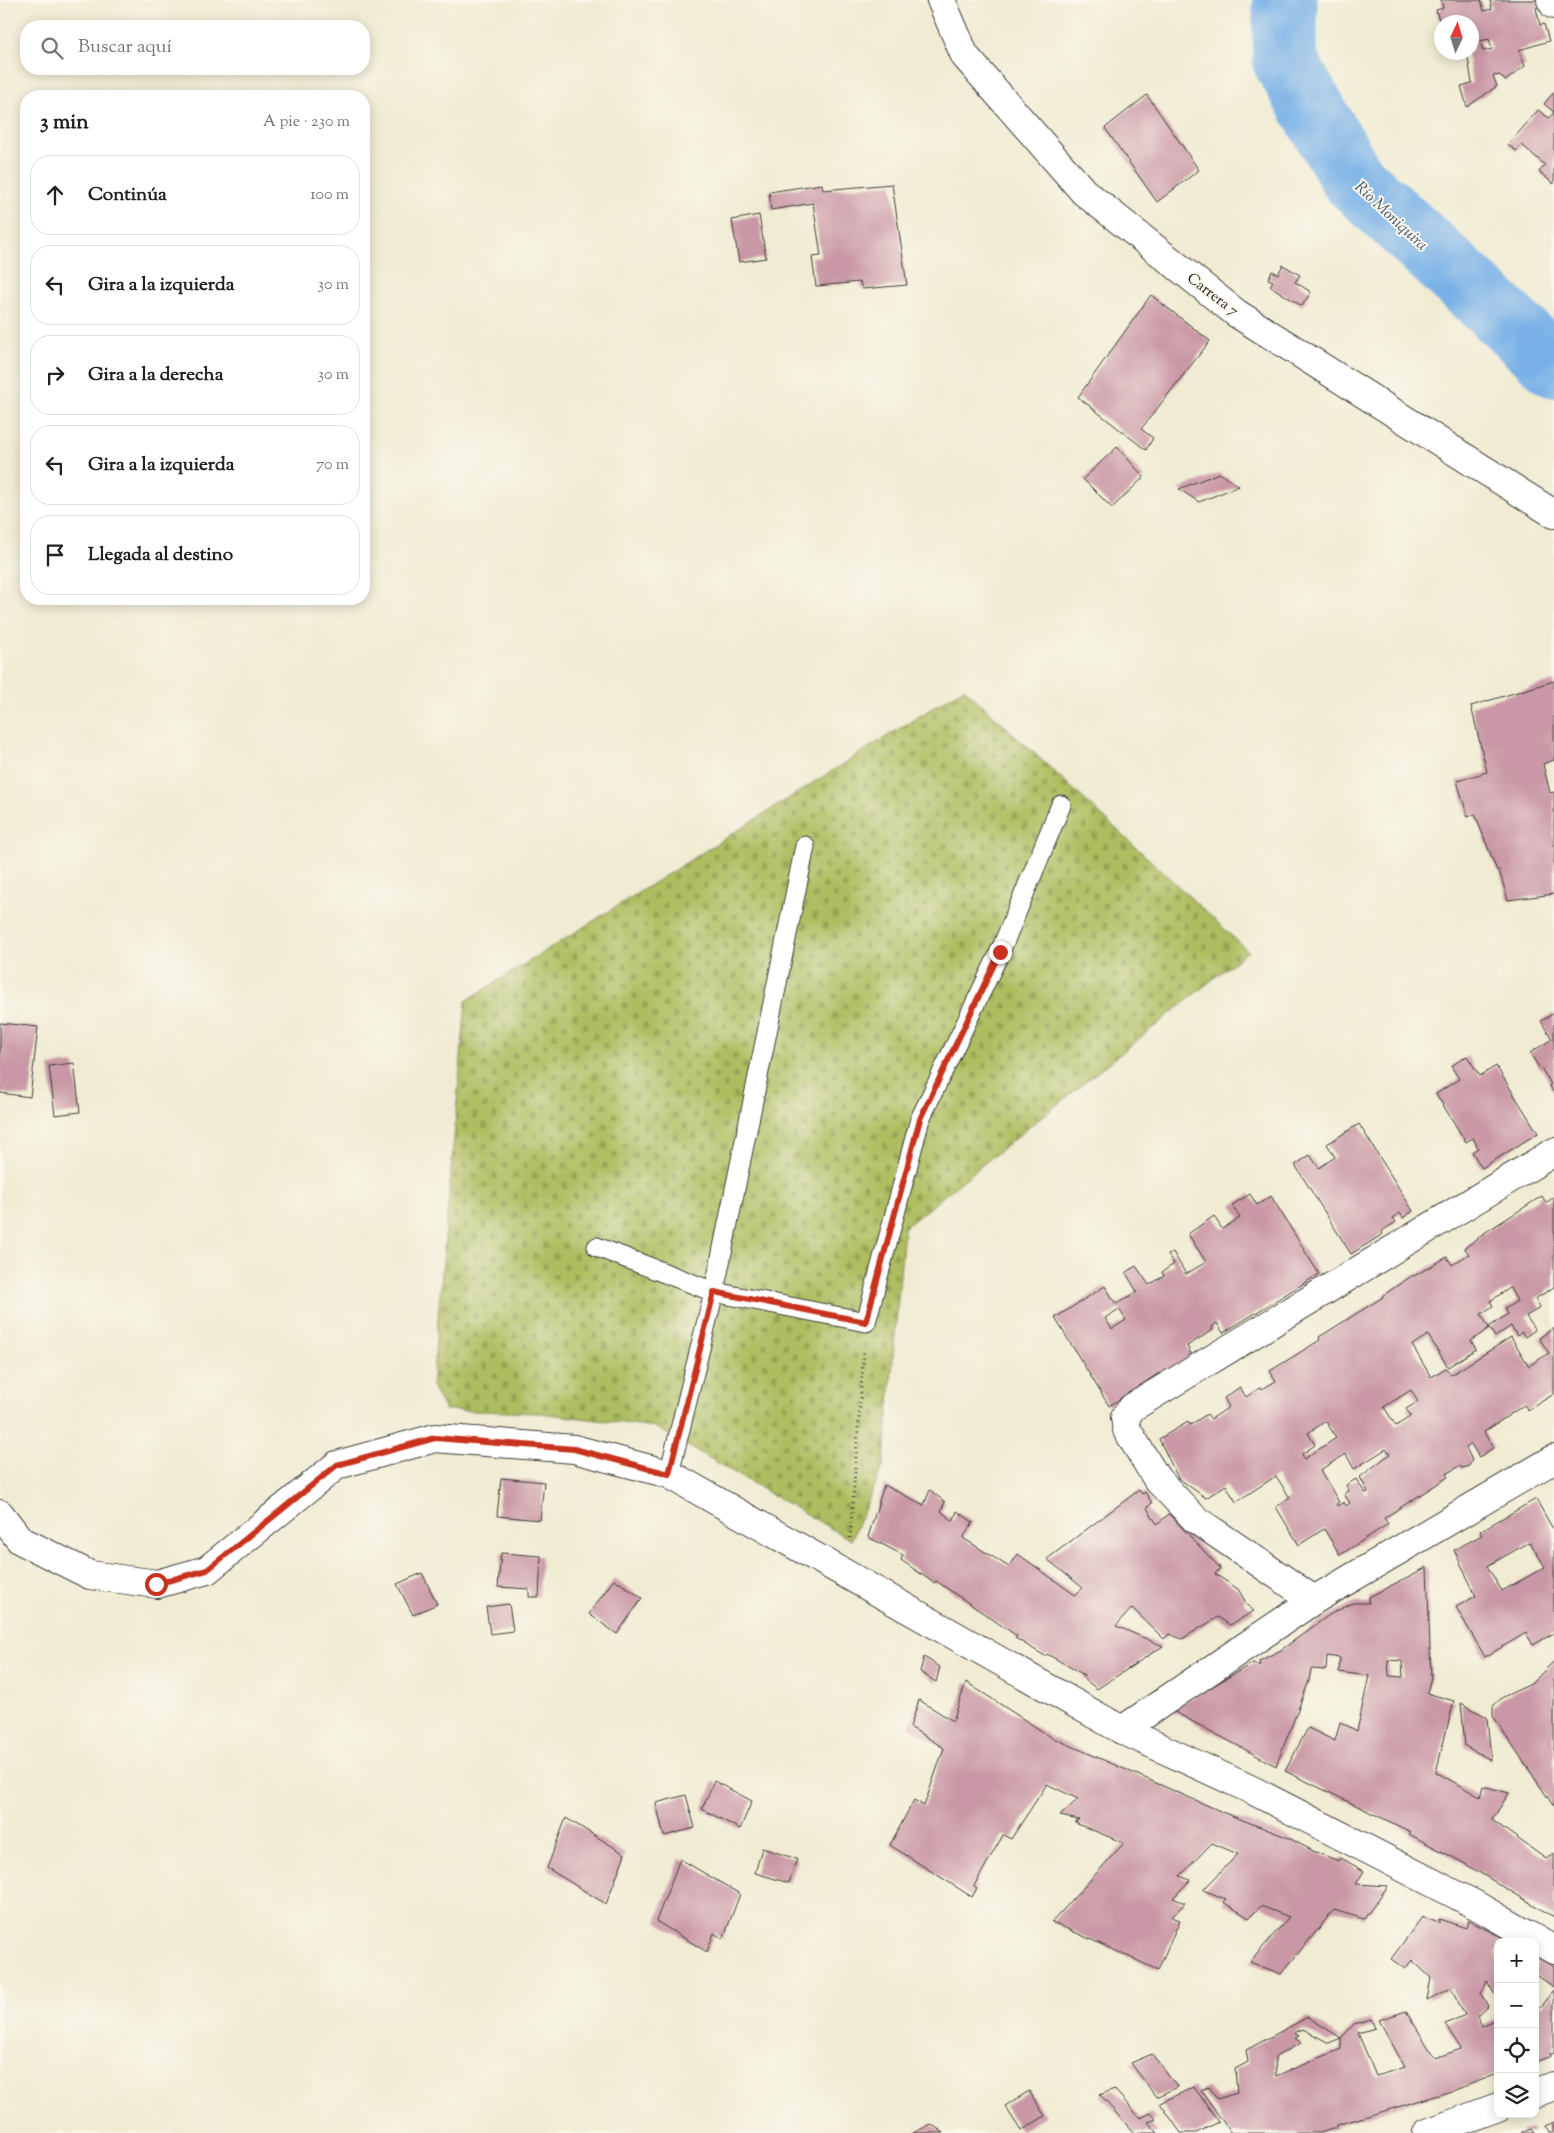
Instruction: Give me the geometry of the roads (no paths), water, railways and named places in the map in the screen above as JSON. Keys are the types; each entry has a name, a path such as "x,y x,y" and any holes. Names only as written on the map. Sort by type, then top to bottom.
{"street":[{"name":"Carrera 7","path":"941,0 965,56 1084,192 1236,313 1554,514"},
{"path":"1551,0 1554,5"},
{"path":"1314,1600 1195,1519 1157,1479 1127,1430 1125,1417 1133,1406 1554,1152"},
{"path":"0,1514 20,1540 90,1575 156,1584 207,1570 337,1465 435,1438 574,1449 669,1474 1122,1730 1252,1790 1464,1898 1554,1950"},
{"path":"1122,1730 1314,1600 1554,1459"},
{"path":"1539,2092 1554,2086"},
{"path":"1427,2133 1494,2108"}],"lane":[{"path":"597,1247 714,1292 866,1322 920,1119 1000,952 1061,805"},
{"path":"669,1474 714,1292 805,846"}],"waterway":[{"name":"Río Moniquira","path":"1285,0 1285,61 1353,179 1554,365"}]}
